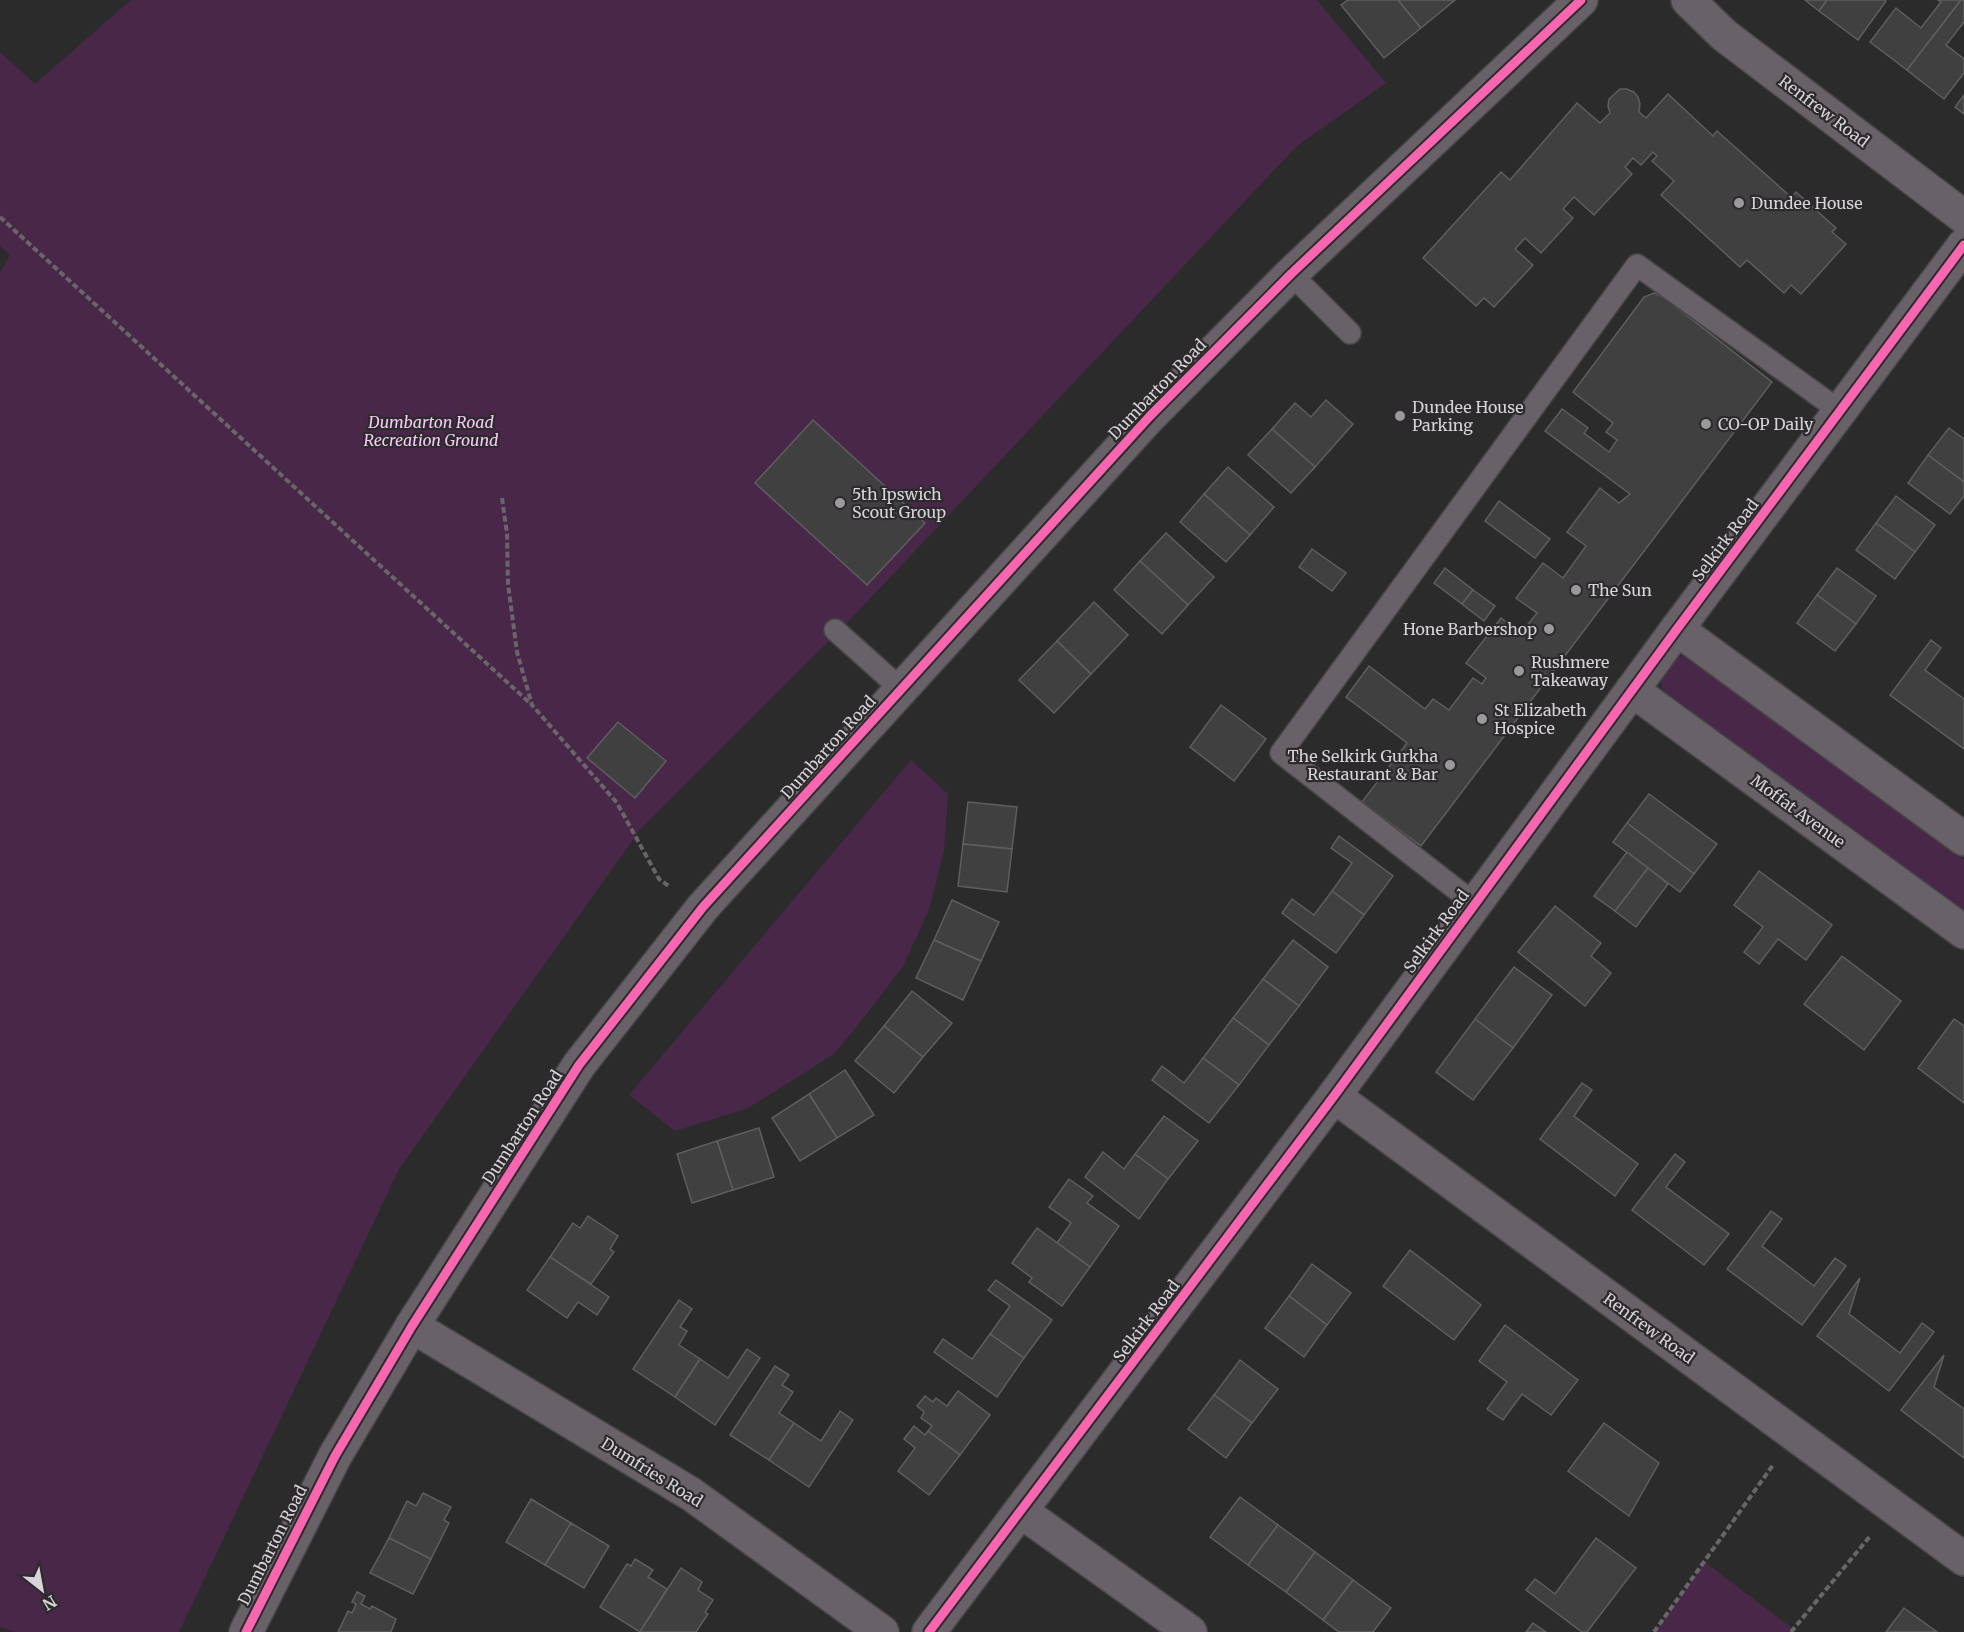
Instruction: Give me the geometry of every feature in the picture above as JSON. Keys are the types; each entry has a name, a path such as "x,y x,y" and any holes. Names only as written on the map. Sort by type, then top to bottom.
{"street":[{"name":"Dumbarton Road","path":"246,1632 334,1456 412,1326 579,1065 703,907 1150,416 1291,274 1581,0"},
{"name":"Renfrew Road","path":"1688,0 1724,35 1964,217"},
{"name":"Selkirk Road","path":"929,1632 1022,1512 1334,1096 1677,628 1964,245"},
{"path":"1677,628 1964,839"},
{"name":"Moffat Avenue","path":"1632,690 1964,932"},
{"name":"Renfrew Road","path":"1334,1096 1964,1559"},
{"name":"Dumfries Road","path":"412,1326 691,1494 882,1632"},
{"path":"1022,1512 1190,1632"}],"lane":[{"path":"1475,904 1281,753 1630,274 1637,265 1840,411"},
{"path":"1291,274 1350,333"},
{"path":"836,630 901,689"}],"path":[{"path":"0,218 532,705 617,803 659,879 703,907"},
{"path":"502,498 507,534 508,584 517,652 532,705"},
{"path":"1654,1632 1794,1435"},
{"path":"1791,1632 1863,1543 1895,1509"}],"green space":[{"name":"Dumbarton Road Recreation Ground","path":"131,0 1317,0 1386,83 1297,146 847,623 639,831 399,1169 179,1632 14,1632 0,1627 0,272 10,255 0,246 0,52 35,84"},
{"path":"1688,654 1964,860 1964,912 1663,690 1660,679 1671,660"},
{"path":"911,760 948,794 944,850 929,910 903,966 835,1053 748,1108 675,1131 629,1095"},
{"path":"1705,1562 1793,1629 1791,1632 1654,1632"}],"building":[{"path":"1348,0 1398,0 1421,28 1384,58 1341,5"},
{"path":"1398,0 1455,0 1421,28"},
{"path":"1805,0 1827,0 1819,11"},
{"path":"1827,0 1886,1 1858,40 1819,11"},
{"path":"1938,0 1961,0 1907,70 1870,42 1896,8 1921,28 1941,2"},
{"path":"1961,0 1964,0 1964,22 1946,45 1964,59 1964,73 1944,99 1907,70"},
{"name":"Dundee House","path":"1620,89 1634,92 1640,104 1639,112 1646,118 1668,94 1713,136 1717,131 1791,197 1796,192 1836,228 1832,232 1846,244 1801,294 1791,285 1784,293 1747,260 1740,267 1661,195 1674,181 1652,161 1657,156 1653,152 1641,165 1633,158 1625,167 1632,174 1594,215 1574,197 1563,209 1573,218 1541,253 1525,238 1515,249 1533,265 1494,307 1484,298 1476,306 1423,258 1501,172 1510,180 1577,103 1600,123 1610,113 1609,99"},
{"path":"1964,95 1964,114 1955,107"},
{"path":"1654,293 1663,297 1772,382 1421,846 1362,802 1407,743 1346,697 1369,666 1425,709 1433,699 1449,710 1473,678 1482,684 1486,678 1466,663 1501,618 1521,633 1537,613 1516,598 1543,563 1563,578 1586,546 1567,532 1600,488 1619,503 1630,494 1545,431 1562,409 1588,428 1584,433 1609,452 1617,440 1606,432 1613,423 1573,392 1644,297"},
{"path":"1326,400 1353,424 1315,467 1272,429 1295,403 1311,417"},
{"name":"5th Ipswich Scout Group","path":"813,420 925,523 867,585 755,483"},
{"path":"1949,428 1964,439 1964,482 1928,455"},
{"path":"1272,429 1315,467 1291,493 1248,455"},
{"path":"1928,455 1964,482 1964,496 1950,514 1908,483"},
{"path":"1228,467 1274,507 1250,535 1204,494"},
{"path":"1204,494 1250,535 1226,562 1180,522"},
{"path":"1896,496 1935,525 1915,552 1876,523"},
{"path":"1499,501 1550,539 1535,558 1485,521"},
{"path":"1876,523 1915,552 1895,579 1856,550"},
{"path":"1166,533 1214,577 1188,605 1140,561"},
{"path":"1312,549 1346,573 1332,591 1299,567"},
{"path":"1140,561 1188,605 1162,634 1114,590"},
{"path":"1445,568 1473,590 1462,604 1434,583"},
{"path":"1837,568 1876,596 1856,624 1817,595"},
{"path":"1473,590 1495,606 1484,621 1462,604"},
{"path":"1817,595 1856,624 1835,651 1797,623"},
{"path":"1094,602 1128,635 1091,674 1057,641"},
{"path":"1931,640 1941,648 1925,670 1964,699 1964,749 1890,695"},
{"path":"1057,641 1091,674 1054,713 1019,680"},
{"path":"1221,705 1266,739 1234,781 1190,747"},
{"path":"618,722 666,761 635,798 587,758"},
{"path":"1649,794 1717,844 1694,874 1627,823"},
{"path":"968,802 1017,807 1012,849 963,844"},
{"path":"1627,823 1694,874 1680,892 1613,842"},
{"path":"1339,836 1393,876 1364,915 1332,891 1352,863 1331,848"},
{"path":"963,844 1012,849 1007,892 958,886"},
{"path":"1627,852 1648,868 1615,911 1594,896"},
{"path":"1648,868 1668,884 1636,927 1615,911"},
{"path":"1759,871 1832,925 1806,960 1778,939 1759,964 1744,952 1763,927 1734,905"},
{"path":"1332,891 1364,915 1336,953 1282,913 1292,899 1314,915"},
{"path":"952,900 999,922 981,961 934,940"},
{"path":"1555,906 1601,943 1591,956 1611,973 1585,1006 1518,952"},
{"path":"934,940 981,961 963,1000 916,978"},
{"path":"1293,940 1328,967 1299,1006 1263,979"},
{"path":"1842,956 1901,1001 1864,1050 1804,1004"},
{"path":"1514,967 1552,995 1513,1048 1475,1019"},
{"path":"1263,979 1299,1006 1269,1045 1233,1018"},
{"path":"912,991 952,1023 923,1057 884,1026"},
{"path":"1233,1018 1269,1045 1239,1085 1203,1058"},
{"path":"1475,1019 1513,1048 1473,1100 1436,1072"},
{"path":"1954,1019 1964,1026 1964,1103 1918,1068"},
{"path":"884,1026 923,1057 894,1093 855,1061"},
{"path":"1203,1058 1239,1085 1209,1123 1152,1080 1162,1066 1184,1083"},
{"path":"845,1070 874,1115 837,1138 809,1094"},
{"path":"1582,1083 1592,1090 1574,1116 1638,1164 1615,1196 1540,1139"},
{"path":"809,1094 837,1138 800,1161 772,1118"},
{"path":"1164,1116 1198,1141 1168,1179 1135,1154"},
{"path":"759,1128 774,1177 733,1190 717,1141"},
{"path":"717,1141 733,1190 692,1203 677,1154"},
{"path":"1103,1152 1124,1169 1135,1154 1168,1179 1139,1219 1085,1177"},
{"path":"1675,1154 1685,1162 1666,1187 1729,1234 1704,1265 1632,1210"},
{"path":"1069,1179 1093,1196 1087,1203 1119,1226 1090,1267 1057,1243 1071,1223 1049,1207"},
{"path":"1771,1211 1782,1219 1762,1246 1814,1286 1835,1258 1846,1266 1802,1325 1727,1269"},
{"path":"588,1216 618,1236 610,1249 614,1252 591,1284 550,1257 573,1223 580,1228"},
{"path":"1037,1228 1090,1267 1062,1306 1029,1282 1032,1278 1012,1263"},
{"path":"1410,1250 1481,1305 1454,1340 1383,1286"},
{"path":"550,1257 609,1297 597,1315 578,1302 567,1318 527,1290"},
{"path":"1312,1264 1351,1293 1327,1325 1289,1296"},
{"path":"1860,1278 1849,1314 1900,1353 1922,1323 1934,1332 1889,1391 1817,1336"},
{"path":"996,1280 1052,1320 1024,1358 990,1334 1010,1306 988,1290"},
{"path":"1289,1296 1327,1325 1304,1357 1265,1328"},
{"path":"679,1300 692,1309 680,1327 687,1331 679,1345 700,1359 675,1397 633,1369"},
{"path":"1505,1325 1578,1380 1551,1415 1522,1394 1503,1420 1487,1409 1507,1382 1479,1361"},
{"path":"990,1334 1024,1358 997,1397 934,1352 943,1339 972,1359"},
{"path":"747,1349 760,1358 715,1425 675,1397 700,1359 728,1378"},
{"path":"1944,1355 1934,1387 1964,1409 1964,1458 1901,1410"},
{"path":"1240,1360 1278,1389 1252,1423 1214,1395"},
{"path":"775,1366 789,1375 782,1385 793,1392 779,1413 794,1423 769,1460 730,1435"},
{"path":"958,1391 990,1415 960,1455 928,1431 932,1426 921,1418 924,1412 917,1406 925,1396 933,1402 936,1398 947,1406"},
{"path":"1214,1395 1252,1423 1226,1458 1188,1429"},
{"path":"840,1411 853,1420 809,1487 769,1460 794,1423 821,1441"},
{"path":"1604,1423 1659,1463 1629,1516 1568,1471"},
{"path":"914,1426 925,1435 928,1431 960,1455 929,1495 898,1471 915,1448 904,1439"},
{"path":"423,1493 451,1507 444,1520 449,1523 431,1559 389,1538 407,1501 416,1506"},
{"path":"1240,1497 1278,1525 1248,1565 1210,1537"},
{"path":"531,1499 571,1523 545,1565 506,1542"},
{"path":"571,1523 609,1546 584,1588 545,1565"},
{"path":"1278,1525 1315,1552 1286,1592 1248,1565"},
{"path":"389,1538 431,1559 413,1594 370,1573"},
{"path":"1596,1538 1636,1568 1587,1632 1582,1632 1526,1590 1535,1579 1555,1594"},
{"path":"1315,1552 1353,1580 1323,1620 1286,1592"},
{"path":"635,1559 653,1570 648,1577 667,1589 640,1632 600,1607 627,1564 631,1566"},
{"path":"681,1568 702,1582 698,1590 713,1600 705,1612 708,1614 696,1632 640,1632"},
{"path":"1353,1580 1391,1608 1373,1632 1339,1632 1323,1620"},
{"path":"357,1592 365,1596 361,1604 370,1609 372,1606 396,1619 391,1632 338,1632 348,1611 352,1613 356,1604 352,1602"},
{"path":"1904,1608 1937,1632 1886,1632"},
{"path":"1533,1623 1546,1632 1526,1632"}],"cycle path":[{"path":"246,1632 335,1456 412,1326 579,1065 703,907 1150,416 1291,274 1581,0"},
{"path":"929,1632 1334,1096 1677,629 1964,245"}],"place":[{"name":"Dundee House","path":"1739,203"},
{"name":"Dundee House Parking","path":"1400,416"},
{"name":"CO-OP Daily","path":"1706,424"},
{"name":"5th Ipswich Scout Group","path":"840,503"},
{"name":"The Sun","path":"1576,590"},
{"name":"Hone Barbershop","path":"1549,629"},
{"name":"Rushmere Takeaway","path":"1519,671"},
{"name":"St Elizabeth Hospice","path":"1482,719"},
{"name":"The Selkirk Gurkha Restaurant & Bar","path":"1450,765"}]}
